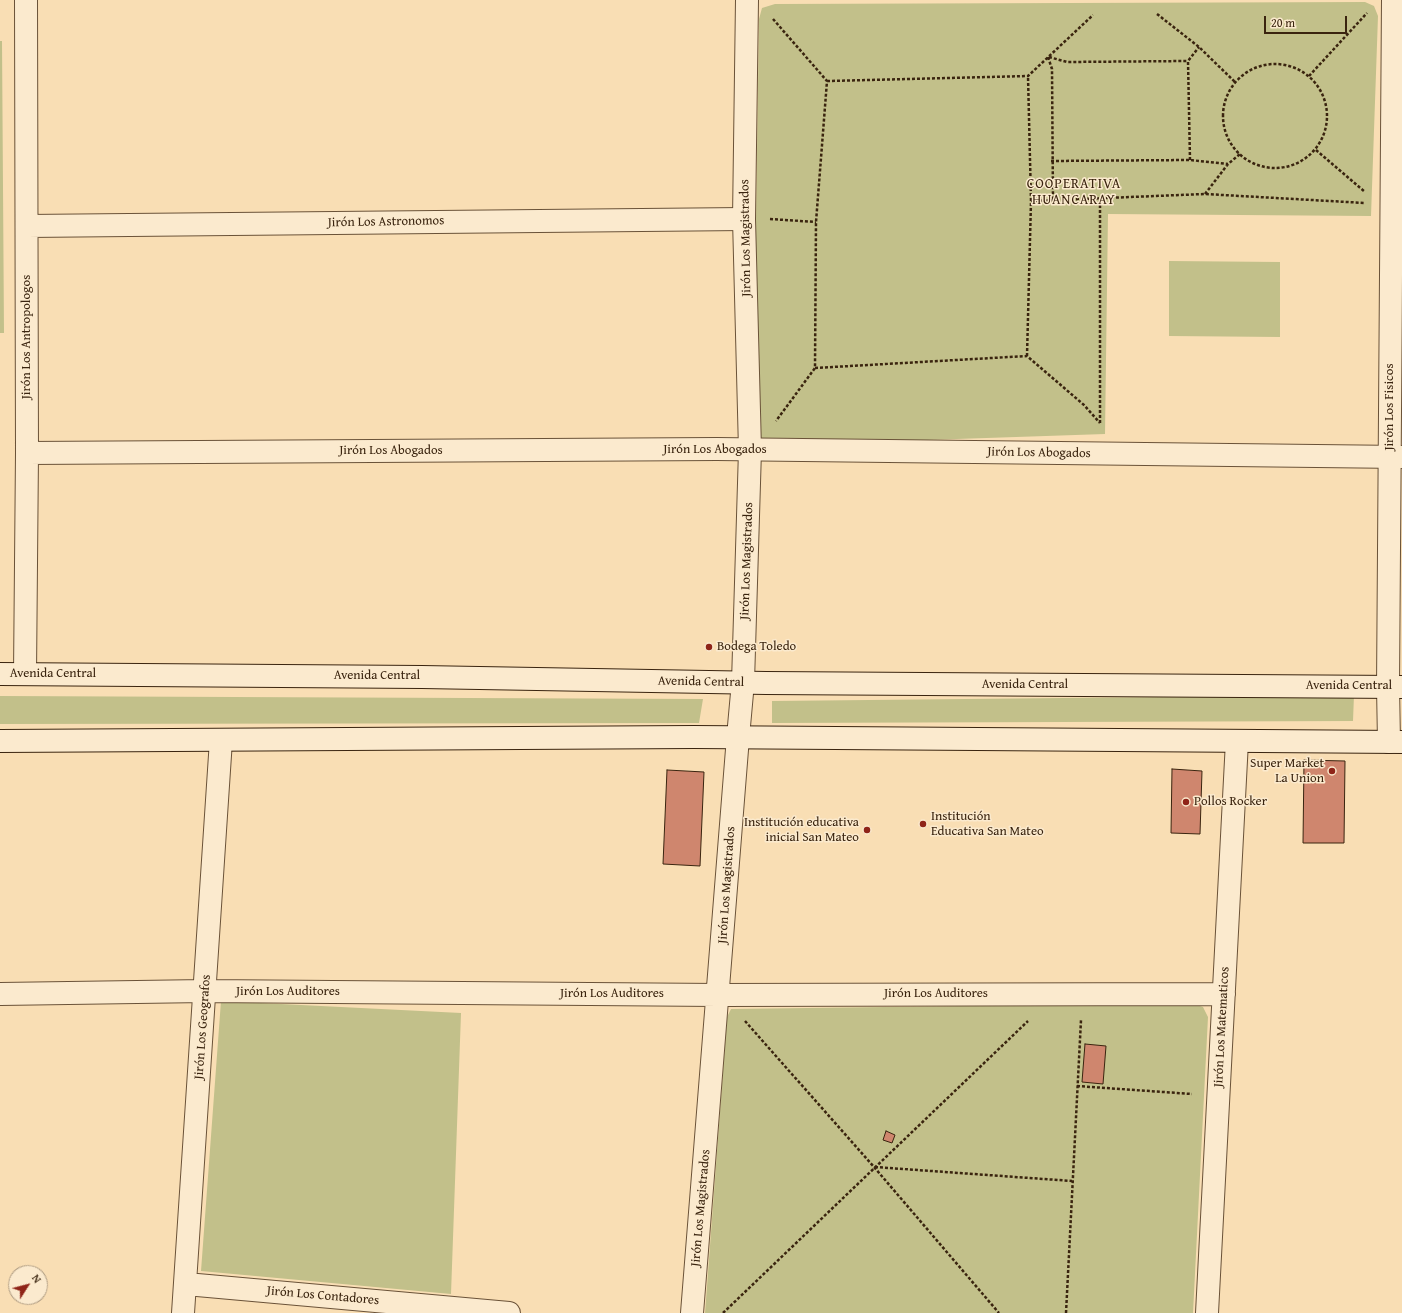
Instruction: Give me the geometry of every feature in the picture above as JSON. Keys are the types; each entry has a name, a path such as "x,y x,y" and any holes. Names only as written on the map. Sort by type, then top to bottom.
{"street":[{"name":"Jirón Los Antropologos","path":"25,674 27,453 26,0"},
{"name":"Jirón Los Magistrados","path":"692,1313 743,682 750,450 744,219 747,0"},
{"name":"Jirón Los Fisicos","path":"1394,0 1396,742"},
{"name":"Jirón Los Astronomos","path":"27,226 744,219"},
{"name":"Jirón Los Abogados","path":"27,453 750,450 1396,457"},
{"name":"Avenida Central","path":"0,674 1395,687"},
{"path":"0,741 738,737 1396,742"},
{"name":"Jirón Los Geografos","path":"183,1313 221,740"},
{"name":"Jirón Los Matematicos","path":"1207,1313 1237,741"},
{"name":"Jirón Los Auditores","path":"0,994 205,991 718,995 1224,994"},
{"name":"Jirón Los Contadores","path":"186,1284 509,1313"}],"path":[{"path":"1308,76 1367,13"},
{"path":"1157,14 1199,47 1235,82"},
{"path":"827,81 1028,76 1093,15"},
{"path":"772,17 827,81 816,222 815,368 775,422"},
{"path":"1190,160 1188,61 1199,47"},
{"path":"1048,57 1067,62 1188,61"},
{"path":"1048,57 1052,69 1052,201"},
{"path":"1275,63 1289,65 1302,71 1308,76 1322,91 1327,105 1328,121 1324,136 1316,150 1304,160 1289,167 1274,169 1259,166 1240,154 1227,136 1223,121 1224,106 1228,92 1235,82 1248,71 1261,65 1275,63"},
{"path":"1027,356 1030,201 1028,76"},
{"path":"1316,150 1365,192"},
{"path":"1205,194 1228,164 1240,154"},
{"path":"1051,161 1190,160 1228,164"},
{"path":"1030,201 1205,194 1365,203"},
{"path":"815,368 1027,356 1084,405 1100,423 1100,199"},
{"path":"770,219 816,222"},
{"path":"742,1017 874,1167 999,1313"},
{"path":"1066,1313 1081,1017"},
{"path":"723,1313 1031,1018"},
{"path":"1077,1086 1192,1094"},
{"path":"874,1167 1072,1181"}],"shaded area":[{"path":"1365,2 1374,6 1378,16 1371,216 1108,214 1105,434 779,445 765,444 756,434 753,415 759,19 762,8 775,4"},
{"path":"0,41 2,41 4,333 0,333"},
{"path":"1169,261 1280,262 1280,337 1169,336"},
{"path":"1354,695 1353,721 772,723 772,701"},
{"path":"0,696 703,699 699,723 0,724"},
{"path":"221,1001 461,1013 451,1294 201,1271"},
{"path":"1191,1003 1203,1007 1208,1017 1193,1313 705,1313 727,1017 731,1009"}],"building":[{"path":"1304,760 1345,761 1344,843 1303,843"},
{"name":"Pollos Rocker","path":"1172,769 1202,771 1200,834 1171,833"},
{"path":"667,770 704,772 700,866 663,864"},
{"path":"1085,1044 1106,1046 1103,1084 1082,1082"},
{"path":"886,1131 895,1135 892,1143 883,1140"}],"place":[{"name":"Bodega Toledo","path":"709,647"},
{"name":"Super Market La Union","path":"1332,771"},
{"name":"Pollos Rocker","path":"1186,802"},
{"name":"Institución Educativa San Mateo","path":"923,824"},
{"name":"Institución educativa inicial San Mateo","path":"867,830"}],"district":[{"name":"COOPERATIVA HUANCARAY","path":"1074,192"}]}
